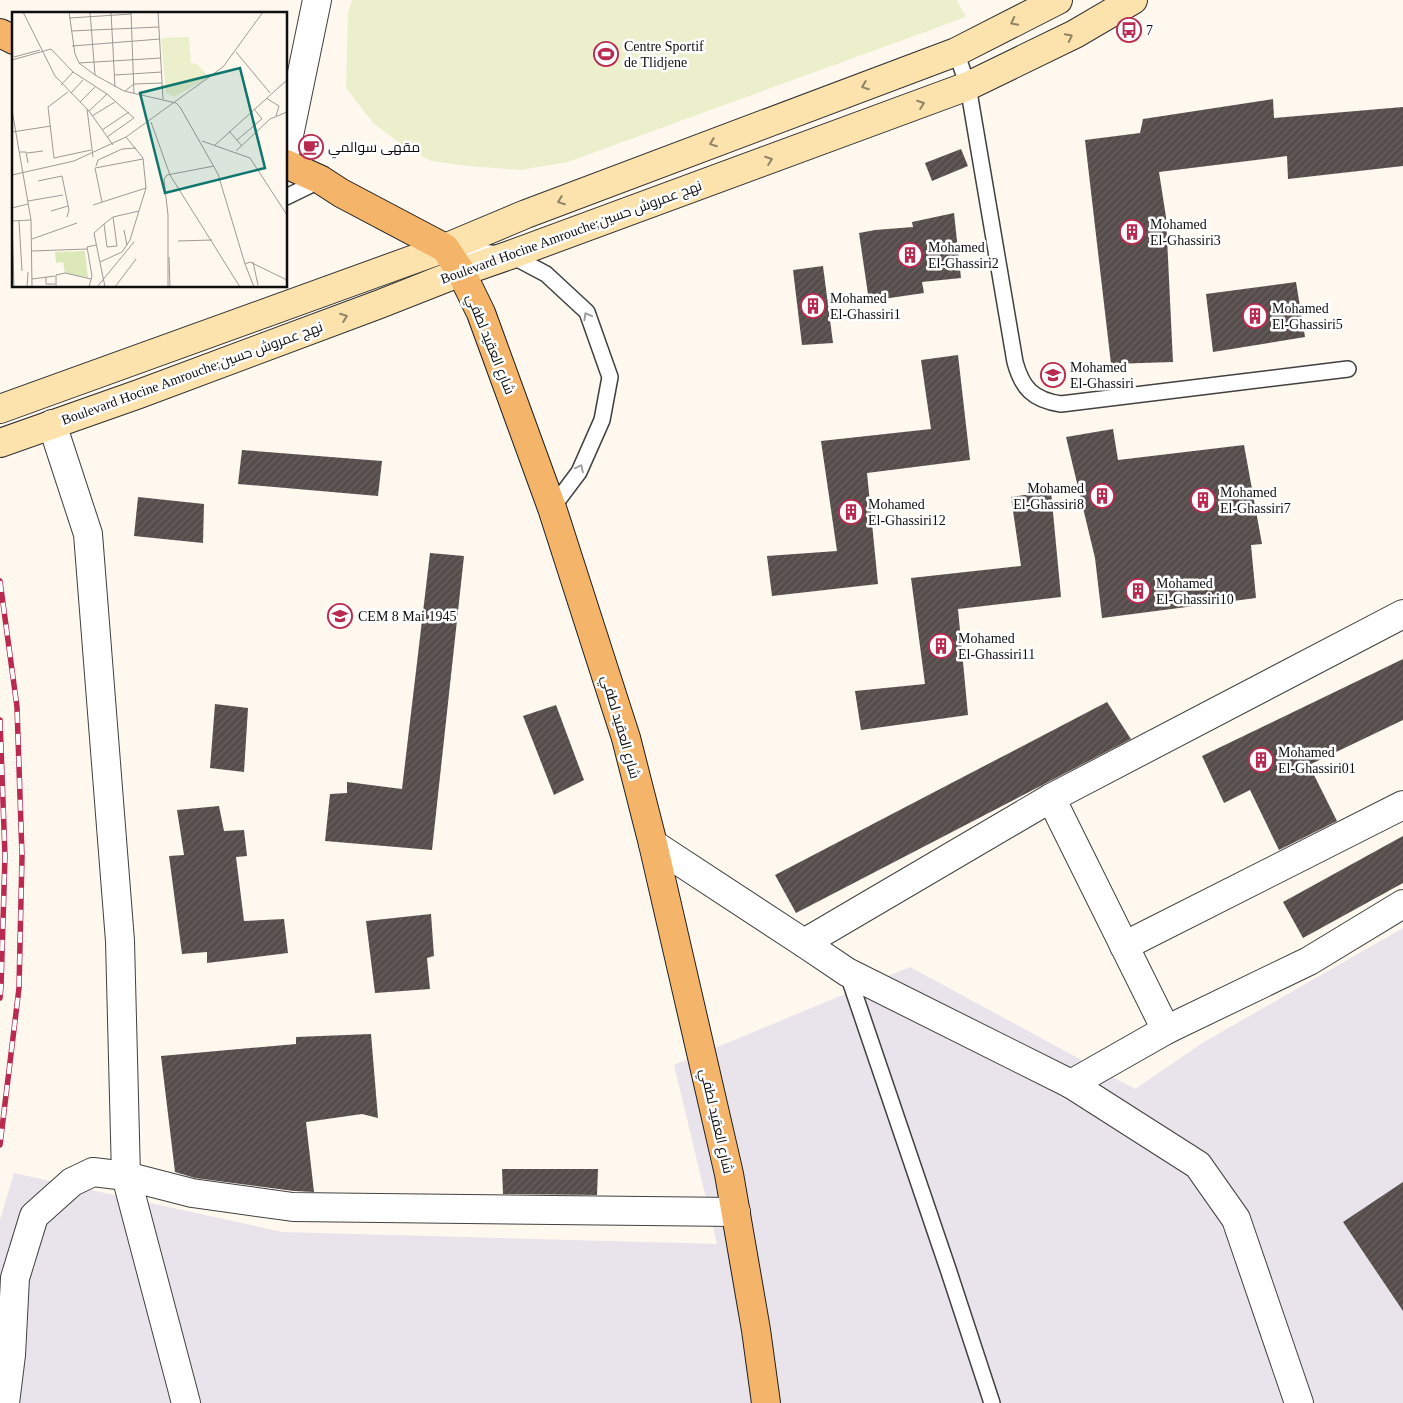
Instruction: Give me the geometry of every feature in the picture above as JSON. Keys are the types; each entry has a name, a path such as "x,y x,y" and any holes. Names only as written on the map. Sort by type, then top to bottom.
{"main road":[{"name":"Boulevard Hocine Amrouche;نهج عمروش حسين","path":"6,407 445,248 526,214 956,52 1058,0"},
{"name":"Boulevard Hocine Amrouche;نهج عمروش حسين","path":"9,440 139,394 461,272 510,256 968,86 1075,34 1133,0"},
{"path":"0,33 12,39"},
{"name":"شارع العقيد لطفي","path":"288,165 322,180 342,193 445,248 461,272 481,313 552,508 626,738 653,844 729,1174 766,1403"}],"street":[{"path":"288,140 317,0"},
{"path":"52,424 88,534 120,941 126,1176 186,1403"},
{"path":"804,942 1051,798 1403,614"},
{"path":"1051,798 1166,1030"},
{"path":"1124,946 1403,805"},
{"path":"653,844 847,972 1070,1084 1198,1165 1236,1219 1299,1403"},
{"path":"1070,1084 1166,1030 1309,961 1403,904"},
{"path":"5,1403 11,1355 15,1278 34,1216 72,1182 93,1172 126,1176 192,1193 293,1207 736,1212"}],"lane":[{"path":"956,52 968,86 1015,362 1025,387 1035,396 1047,402 1060,404 1348,369"},
{"path":"288,196 322,180"},
{"path":"445,248 510,256 546,274 587,312 610,377 602,420 579,472 552,508"},
{"path":"847,972 992,1403"}],"shaded area":[{"path":"1403,928 1403,1403 0,1403 0,1220 14,1173 282,1232 717,1244 674,1065 910,967 1135,1089 1204,1042"}],"green space":[{"name":"Centre Sportif de Tlidjene","path":"352,0 957,0 966,17 568,162 521,170 431,161 403,146 373,123 346,88 348,13"}],"building":[{"name":"Mohamed El-Ghassiri3","path":"1273,99 1274,118 1403,107 1403,166 1288,179 1287,156 1159,172 1166,217 1173,362 1111,364 1085,140 1140,133 1143,119"},
{"path":"961,149 968,166 932,181 925,163"},
{"name":"Mohamed El-Ghassiri2","path":"954,213 961,278 922,282 924,293 869,301 859,233 913,227 912,222"},
{"name":"Mohamed El-Ghassiri1","path":"823,266 833,343 802,345 793,270"},
{"name":"Mohamed El-Ghassiri5","path":"1296,282 1305,337 1213,352 1206,294"},
{"name":"Mohamed El-Ghassiri12","path":"958,355 970,460 867,473 878,584 772,596 767,556 837,551 821,441 931,429 921,360"},
{"path":"1113,429 1118,460 1244,445 1262,544 1251,545 1256,598 1102,618 1095,558 1066,437"},
{"path":"242,450 382,461 378,496 238,484"},
{"name":"Mohamed El-Ghassiri11","path":"1051,491 1061,597 958,609 968,715 861,730 855,691 925,684 911,578 1021,566 1011,497"},
{"path":"138,497 204,504 203,543 134,536"},
{"path":"430,553 464,556 432,850 325,841 330,794 347,793 347,782 402,789"},
{"name":"Mohamed El-Ghassiri01","path":"1403,659 1403,720 1309,765 1337,821 1279,850 1250,790 1224,803 1202,756"},
{"path":"1107,702 1131,739 796,913 775,875"},
{"path":"215,704 248,708 244,772 210,768"},
{"path":"556,705 584,780 554,795 523,716"},
{"path":"219,806 224,831 244,830 247,856 236,857 244,921 284,919 288,953 207,963 207,952 182,954 169,856 184,855 177,810"},
{"path":"1403,836 1403,883 1303,938 1283,902"},
{"path":"431,914 434,956 427,958 430,989 375,993 366,921"},
{"path":"371,1034 378,1118 362,1114 306,1122 314,1192 195,1178 175,1172 161,1056 296,1044 296,1037"},
{"path":"502,1169 598,1169 597,1195 503,1194"},
{"path":"1403,1182 1403,1311 1343,1222"}],"railway":[{"path":"0,581 17,707 22,856 19,988 0,1145"},
{"path":"0,720 5,856 0,998"}],"place":[{"name":"7","path":"1129,30"},
{"name":"Centre Sportif de Tlidjene","path":"606,54"},
{"name":"مقهى سوالمي","path":"311,147"},
{"name":"Mohamed El-Ghassiri3","path":"1132,232"},
{"name":"Mohamed El-Ghassiri2","path":"910,255"},
{"name":"Mohamed El-Ghassiri1","path":"813,306"},
{"name":"Mohamed El-Ghassiri5","path":"1255,316"},
{"name":"Mohamed El-Ghassiri","path":"1053,375"},
{"name":"Mohamed El-Ghassiri8","path":"1102,496"},
{"name":"Mohamed El-Ghassiri7","path":"1203,500"},
{"name":"Mohamed El-Ghassiri12","path":"851,512"},
{"name":"Mohamed El-Ghassiri10","path":"1138,591"},
{"name":"CEM 8 Mai 1945","path":"340,616"},
{"name":"Mohamed El-Ghassiri11","path":"941,646"},
{"name":"Mohamed El-Ghassiri01","path":"1261,760"}]}
